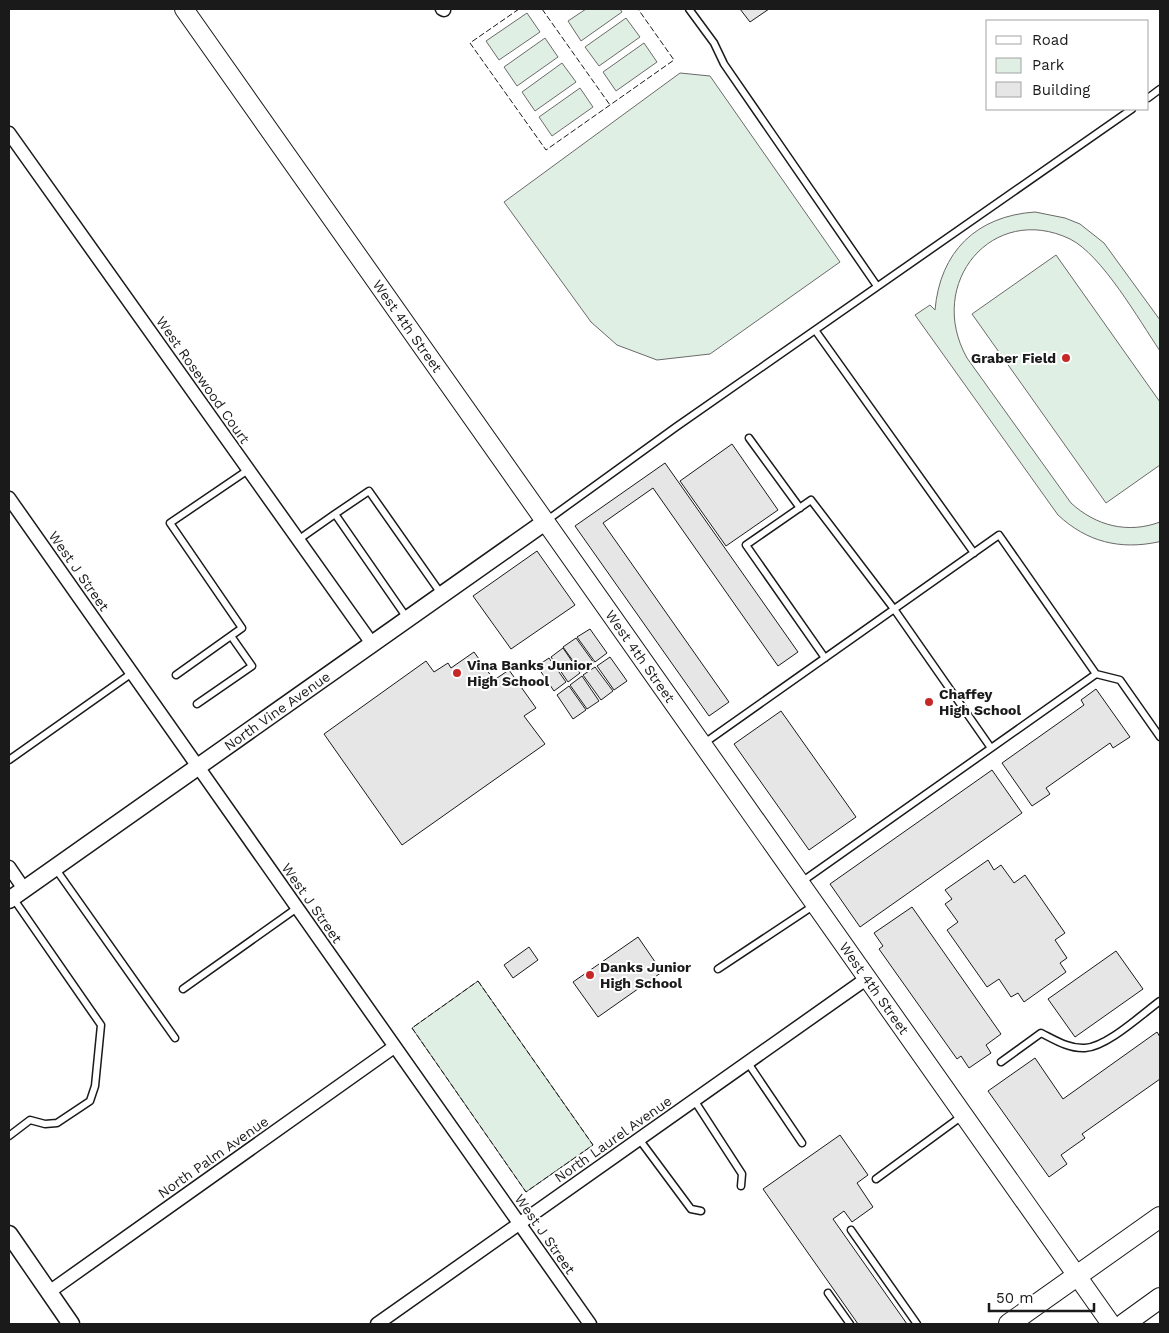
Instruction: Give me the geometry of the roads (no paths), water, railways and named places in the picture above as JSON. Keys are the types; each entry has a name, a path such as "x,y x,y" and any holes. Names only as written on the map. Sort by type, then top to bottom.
{"main road":[{"name":"West 4th Street","path":"184,9 1111,1324"},
{"path":"1010,1324 1160,1217"},
{"path":"1124,1324 1160,1298"}],"street":[{"name":"West Rosewood Court","path":"9,133 372,645"},
{"name":"West J Street","path":"9,498 590,1324"},
{"name":"North Vine Avenue","path":"15,895 545,522"},
{"path":"9,867 15,895"},
{"name":"North Laurel Avenue","path":"377,1324 866,979"},
{"name":"North Palm Avenue","path":"49,1292 394,1047"},
{"path":"9,1234 71,1324"}],"lane":[{"path":"689,9 714,43 724,64 877,286"},
{"path":"1149,97 1160,89"},
{"path":"545,522 877,286 1131,110"},
{"path":"815,330 974,553"},
{"path":"749,438 800,508"},
{"path":"176,675 242,628 170,523 248,470"},
{"path":"298,540 369,491 442,595"},
{"path":"825,658 746,546 811,500 894,610 991,748"},
{"path":"335,514 408,619"},
{"path":"702,745 999,535 1096,674 1120,680 1160,737"},
{"path":"197,704 252,666 231,636"},
{"path":"9,760 132,673"},
{"path":"799,883 1096,674"},
{"path":"54,867 175,1038"},
{"path":"9,1136 30,1120 45,1124 57,1123 90,1101 96,1086 101,1026 15,895"},
{"path":"718,969 814,905"},
{"path":"183,989 297,908"},
{"path":"1001,1062 1041,1033 1064,1045 1086,1048 1106,1040 1160,1001"},
{"path":"748,1063 802,1143"},
{"path":"694,1100 742,1174 741,1186"},
{"path":"876,1179 963,1115"},
{"path":"639,1139 691,1210 701,1211"},
{"path":"851,1230 917,1324"},
{"path":"828,1293 850,1324"}],"place":[{"name":"Graber Field","path":"1066,358"},
{"name":"Vina Banks Junior High School","path":"457,673"},
{"name":"Chaffey High School","path":"929,702"},
{"name":"Danks Junior High School","path":"590,975"}]}
